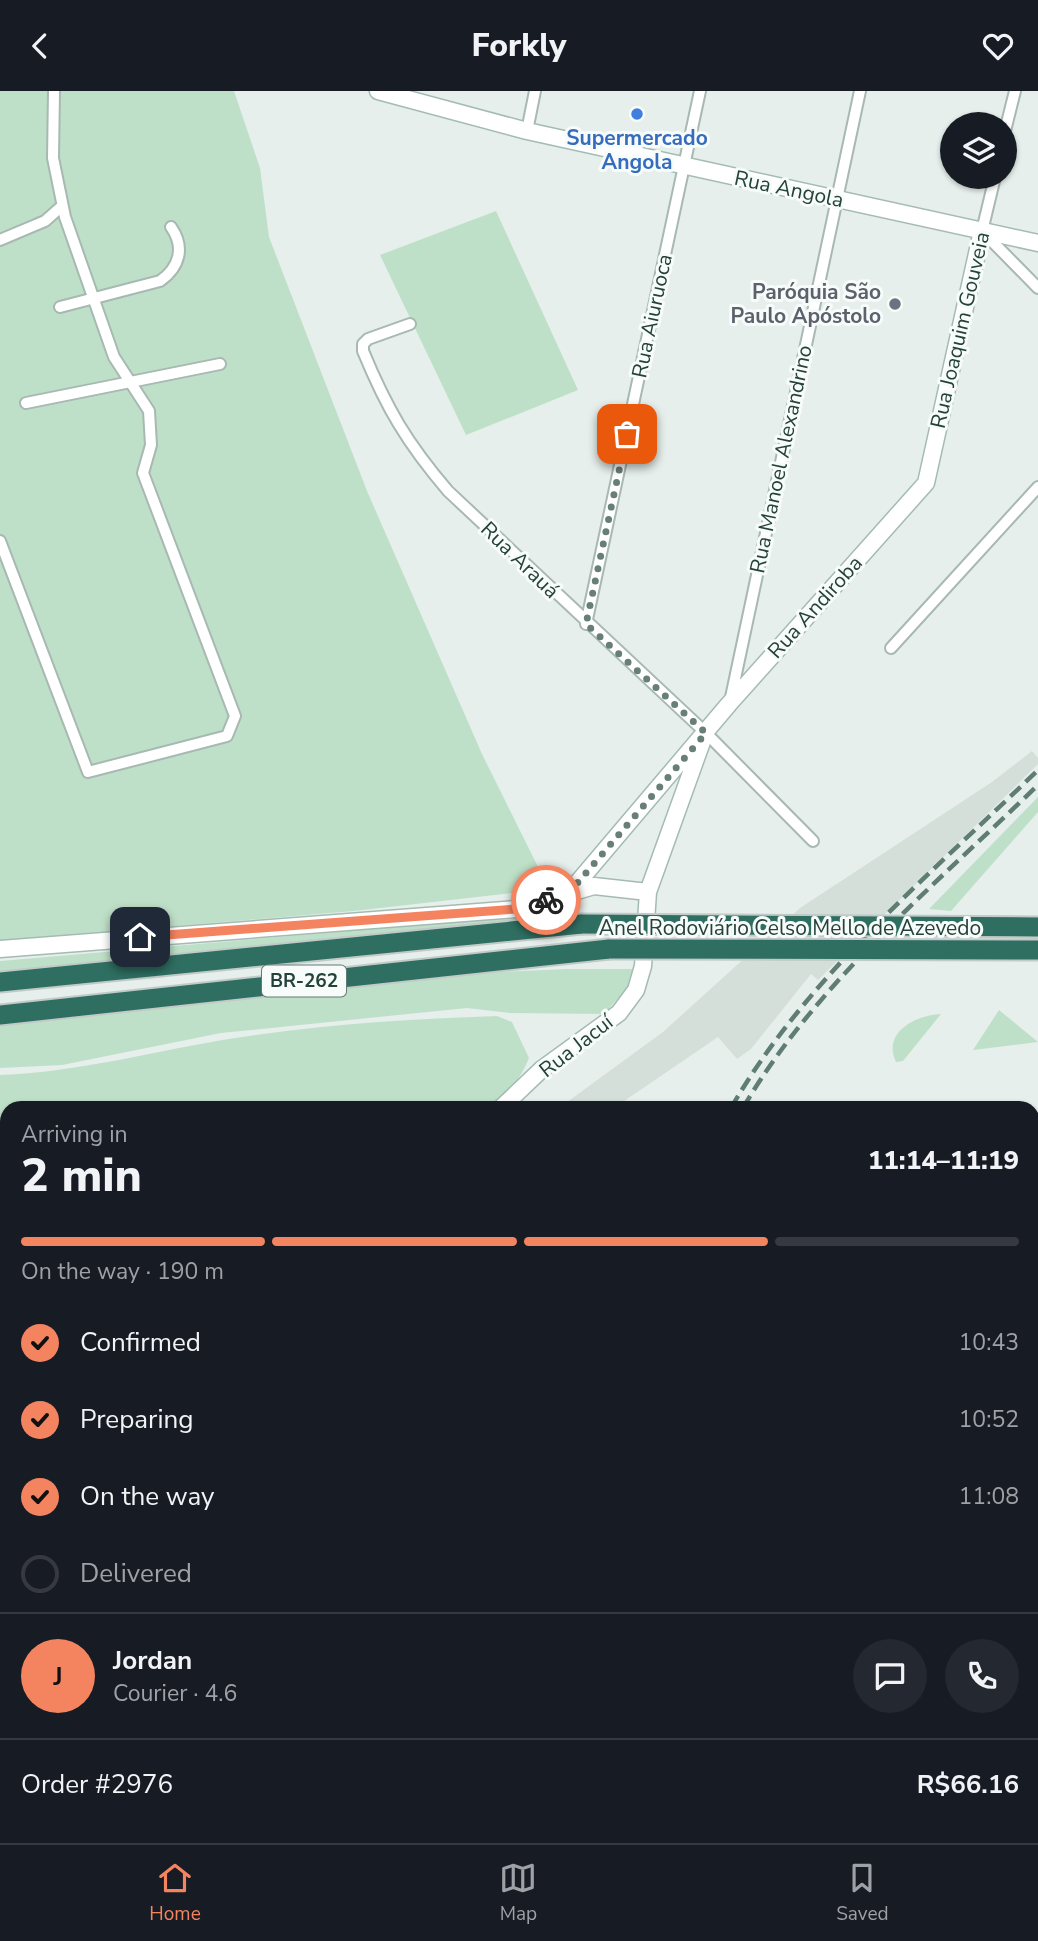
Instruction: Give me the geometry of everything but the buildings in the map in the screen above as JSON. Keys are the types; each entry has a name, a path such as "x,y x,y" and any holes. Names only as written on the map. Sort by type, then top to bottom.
{"highway":[{"name":"Anel Rodoviário Celso Mello de Azevedo","path":"2,982 582,924 1038,927"},
{"name":"Anel Rodoviário Celso Mello de Azevedo","path":"0,1015 609,949 1038,950"}],"street":[{"path":"0,541 88,772 227,736 235,716 143,473 152,429 149,411 114,357 62,206 53,158 54,91"},
{"path":"527,131 535,91"},
{"name":"Rua Aiuruoca","path":"586,624 700,91"},
{"name":"Rua Manoel Alexandrino","path":"729,704 860,91"},
{"path":"1010,112 1015,91"},
{"name":"Rua Angola","path":"382,92 527,131 1038,243"},
{"name":"Rua Joaquim Gouveia","path":"926,483 992,189"},
{"path":"0,240 45,221 62,206"},
{"path":"60,307 160,281 169,275 178,258 180,240 171,227"},
{"path":"982,231 1038,288"},
{"name":"Rua Arauá","path":"410,324 363,344 385,406 421,459 448,491 586,624 706,733 813,841"},
{"path":"26,403 129,384 220,363"},
{"name":"Rua Andiroba","path":"568,894 729,704 926,483"},
{"path":"891,648 1038,487"},
{"path":"648,892 706,733"},
{"name":"Anel Rodoviário Celso Mello de Azevedo","path":"0,949 516,909 594,886 648,892"},
{"name":"Rua Jacuí","path":"508,1101 542,1069 619,1013 636,991 643,967 648,892"}],"shaded area":[{"path":"1032,751 1038,758 1038,764 818,980 811,974 751,1049 737,1059 718,1037 624,1101 569,1101 663,1032 800,908 992,782"}],"green space":[{"path":"0,91 234,91 260,168 269,237 367,491 482,754 545,881 512,893 354,911 0,941"},
{"path":"496,211 578,390 466,435 380,255"},
{"path":"1038,797 1038,812 951,911 929,909"},
{"path":"566,901 519,925 0,974 0,961 510,917"},
{"path":"633,969 631,984 604,1014 510,1013 467,1008 221,1033 62,1065 0,1068 0,1025 432,975"},
{"path":"999,1010 1038,1042 973,1050"},
{"path":"941,1014 903,1061 896,1062 893,1042 897,1034 912,1022"},
{"path":"497,1016 512,1022 529,1058 510,1089 495,1101 0,1101 0,1075 61,1069 274,1032"}],"railway":[{"path":"736,1101 796,1014 833,971 913,888 1038,770"},
{"path":"748,1101 805,1019 841,977 919,898 1038,785"}],"way so far":[{"path":"546,900 568,894 706,733 586,624 627,434"}],"place":[{"name":"Supermercado Angola","path":"637,114"},
{"name":"Paróquia São Paulo Apóstolo","path":"895,304"}],"route":[{"path":"140,937 516,909 546,900"}]}
